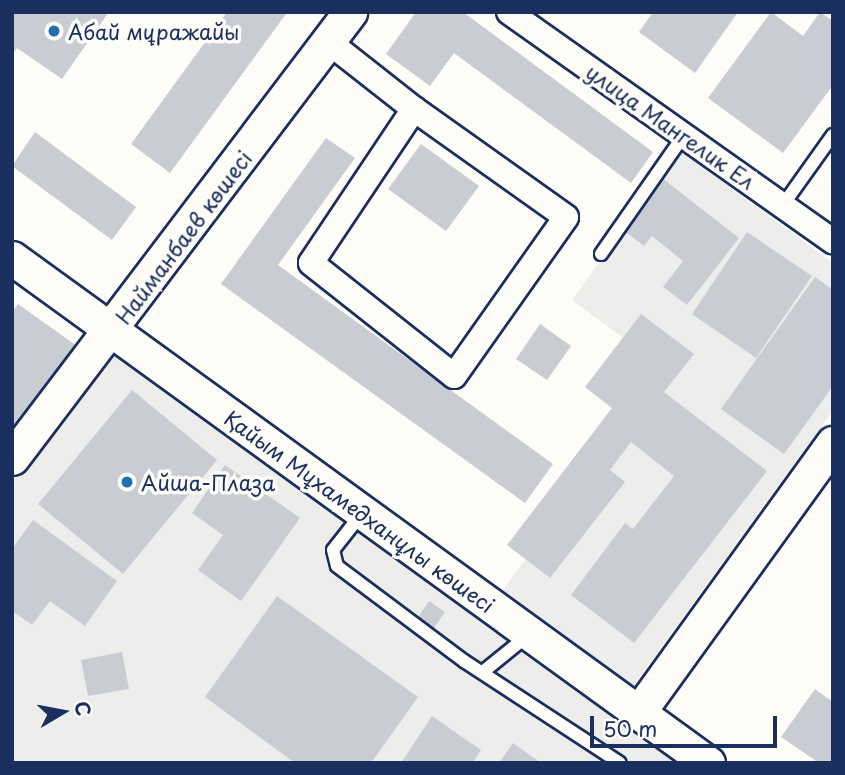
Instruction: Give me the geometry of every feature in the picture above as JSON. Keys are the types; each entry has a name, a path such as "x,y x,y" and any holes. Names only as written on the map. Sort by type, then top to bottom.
{"street":[{"name":"Найманбаев көшесі","path":"12,458 330,43 350,12"},
{"name":"улица Мангелик Ел","path":"509,12 833,241"},
{"path":"330,43 414,109 566,217 454,376 311,263 414,109"},
{"name":"Қайым Мұхамедханұлы көшесі","path":"12,258 708,763"},
{"path":"638,713 833,443"}],"lane":[{"path":"601,254 684,135"},
{"path":"783,205 833,135"},
{"path":"363,512 333,550 337,566 379,601 620,763"},
{"path":"484,671 529,634"}],"shaded area":[{"path":"680,151 833,263 833,410 631,689 501,593 664,368 572,300"},
{"path":"115,344 680,763 12,763 12,485"}],"building":[{"name":"Абай мұражайы","path":"14,12 109,12 62,79 17,48 12,55"},
{"path":"227,12 286,14 170,173 131,144"},
{"path":"416,12 463,12 653,152 631,183 454,53 430,86 386,54"},
{"path":"653,12 738,12 695,73 639,32"},
{"path":"771,12 803,36 820,12 833,21 833,85 783,153 708,98"},
{"path":"35,132 136,207 112,240 12,166"},
{"path":"326,138 355,158 278,265 553,464 525,503 221,284"},
{"path":"421,144 479,186 446,231 388,189"},
{"path":"662,178 739,238 687,305 663,287 683,261 652,236 644,246 622,229"},
{"path":"747,232 812,276 756,358 692,314"},
{"path":"815,277 833,290 833,386 784,454 721,409"},
{"path":"18,304 84,351 12,448 12,312"},
{"path":"641,314 694,354 664,392 767,471 634,643 571,595 625,523 633,529 674,476 631,442 610,470 625,482 550,578 507,545 612,408 585,387"},
{"path":"540,324 571,346 547,380 516,359"},
{"name":"Айша-Плаза","path":"132,390 217,460 123,574 38,504"},
{"path":"225,465 300,518 241,601 198,570 223,535 192,513"},
{"path":"33,520 117,581 85,626 50,601 32,625 12,611 12,549"},
{"path":"277,596 418,697 371,763 295,763 205,697"},
{"path":"429,601 445,612 433,629 417,619"},
{"path":"122,652 129,689 88,696 81,660"},
{"path":"815,689 833,702 833,763 819,763 781,737"},
{"path":"432,716 481,750 473,763 401,763"},
{"path":"513,743 538,761 537,763 499,763"}],"place":[{"name":"Абай мұражайы","path":"54,31"},
{"name":"Айша-Плаза","path":"127,482"}]}
